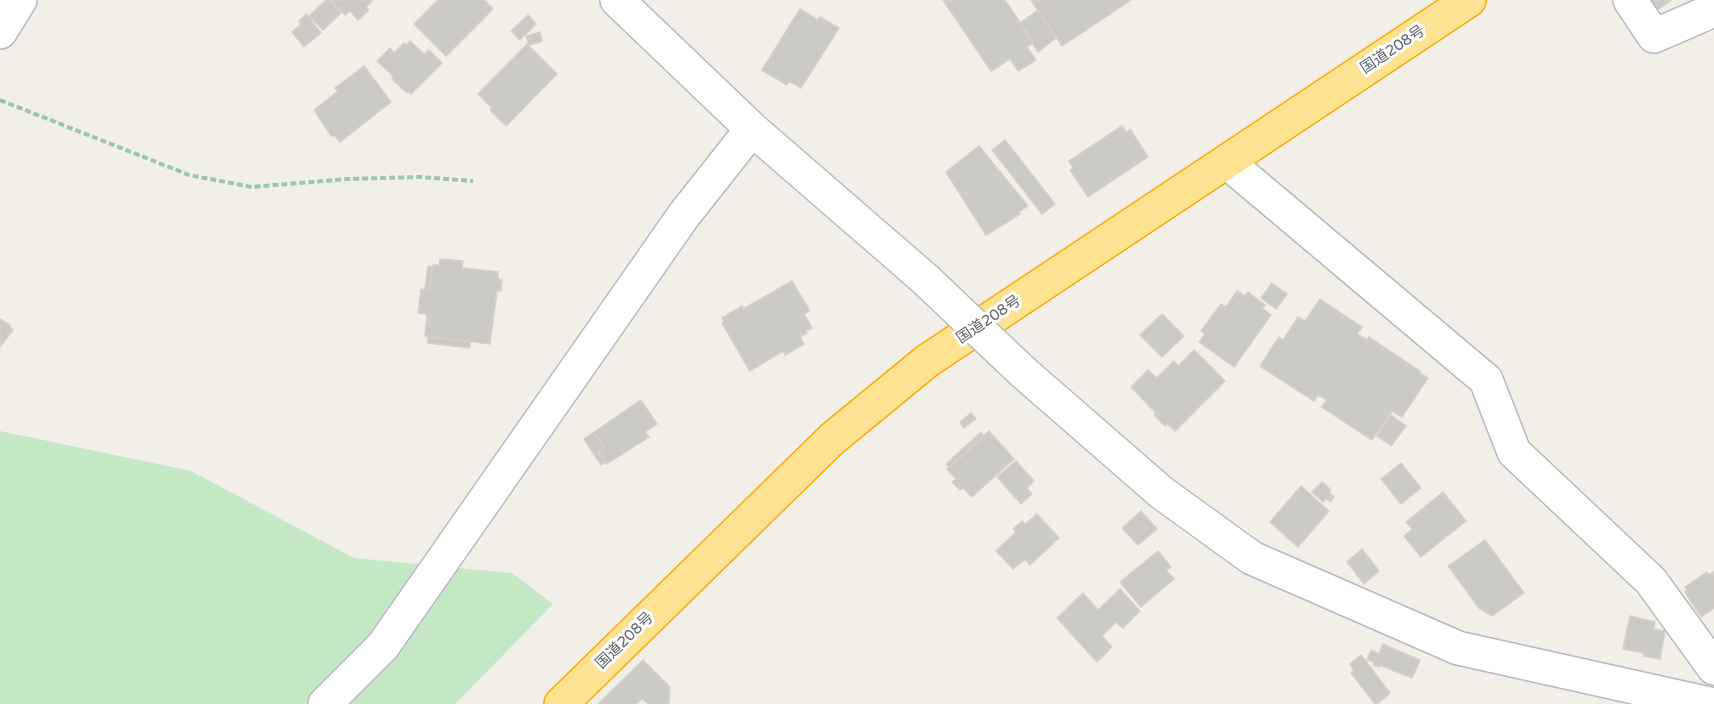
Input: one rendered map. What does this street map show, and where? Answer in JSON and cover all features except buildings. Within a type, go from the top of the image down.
[{"type":"highway","name":"国道208号","points":[[561,704],[832,439],[927,362],[1469,0]]},
{"type":"street","points":[[0,32],[20,0]]},
{"type":"street","points":[[617,0],[752,129],[925,279],[1023,372],[1162,493],[1252,558],[1458,648],[1710,704]]},
{"type":"street","points":[[1630,0],[1654,36],[1714,10]]},
{"type":"street","points":[[325,704],[383,646],[684,215],[752,129]]},
{"type":"street","points":[[1227,162],[1486,380],[1514,452],[1651,581],[1714,668]]},
{"type":"path","points":[[0,100],[189,175],[252,187],[346,179],[420,177],[473,181]]},
{"type":"green space","points":[[0,431],[191,471],[354,558],[512,573],[553,604],[455,704],[0,704]]}]
